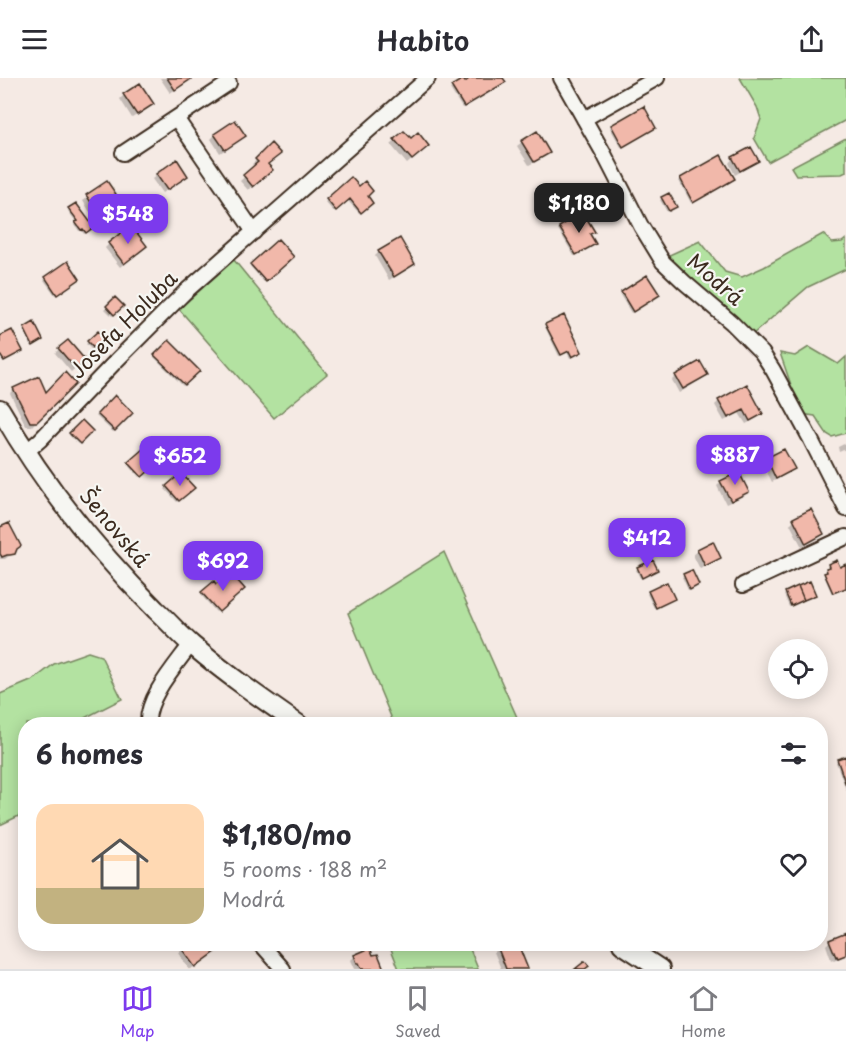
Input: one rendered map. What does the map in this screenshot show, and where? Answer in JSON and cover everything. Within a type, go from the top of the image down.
[{"type":"main road","name":"Šenovská","points":[[0,409],[26,452],[62,502],[95,543],[146,599],[191,644],[287,717]]},
{"type":"main road","points":[[633,951],[660,969]]},
{"type":"street","name":"Josefa Holuba","points":[[26,452],[40,441],[185,292],[428,78]]},
{"type":"street","name":"Modrá","points":[[561,78],[663,262],[732,322],[762,353],[846,509]]},
{"type":"street","points":[[584,119],[657,78]]},
{"type":"street","points":[[123,153],[229,83]]},
{"type":"street","points":[[176,118],[254,232]]},
{"type":"street","points":[[743,585],[846,537]]},
{"type":"street","points":[[148,717],[152,701],[191,644]]},
{"type":"street","points":[[267,951],[283,969]]},
{"type":"green space","points":[[740,78],[846,78],[846,120],[768,162],[754,138],[761,119],[757,107]]},
{"type":"green space","points":[[846,138],[846,172],[796,175],[791,167]]},
{"type":"green space","points":[[823,234],[832,243],[846,239],[846,269],[808,287],[753,334],[727,314],[665,257],[700,241],[725,272],[742,277]]},
{"type":"green space","points":[[234,260],[327,374],[274,418],[179,309]]},
{"type":"green space","points":[[809,347],[838,364],[846,357],[846,433],[832,437],[827,434],[815,416],[801,414],[780,353],[795,356]]},
{"type":"green space","points":[[444,552],[517,717],[391,717],[348,613]]},
{"type":"green space","points":[[88,652],[101,656],[122,699],[87,717],[18,717],[18,816],[0,825],[0,694],[33,680],[54,664]]},
{"type":"green space","points":[[392,951],[471,951],[478,969],[399,969]]},
{"type":"building","points":[[167,78],[191,78],[191,79],[175,90]]},
{"type":"building","points":[[468,78],[503,78],[506,82],[464,107],[451,86],[463,79],[465,82]]},
{"type":"building","points":[[140,83],[154,104],[137,115],[123,94]]},
{"type":"building","points":[[644,106],[656,128],[623,147],[611,125]]},
{"type":"building","points":[[235,120],[246,136],[225,150],[214,134]]},
{"type":"building","points":[[404,131],[411,138],[418,132],[429,146],[412,160],[394,139]]},
{"type":"building","points":[[537,131],[550,153],[534,162],[521,141]]},
{"type":"building","points":[[271,143],[281,154],[268,164],[273,170],[253,187],[243,175],[258,162],[255,159]]},
{"type":"building","points":[[751,147],[759,161],[740,171],[732,157]]},
{"type":"building","points":[[721,155],[735,179],[693,203],[680,178]]},
{"type":"building","points":[[177,159],[188,176],[167,190],[156,174]]},
{"type":"building","points":[[351,177],[359,186],[365,181],[373,191],[368,196],[373,203],[361,213],[350,199],[336,211],[326,199]]},
{"type":"building","points":[[107,181],[116,194],[95,208],[86,195]]},
{"type":"building","points":[[669,193],[677,207],[669,211],[661,197]]},
{"type":"building","points":[[76,203],[94,227],[86,233],[75,222],[78,221],[68,208]]},
{"type":"building","points":[[583,212],[595,232],[590,234],[596,244],[576,255],[559,227]]},
{"type":"building","points":[[131,225],[147,246],[124,264],[108,243]]},
{"type":"building","points":[[400,238],[415,264],[394,277],[378,251]]},
{"type":"building","points":[[278,239],[294,257],[266,282],[250,264]]},
{"type":"building","points":[[68,261],[80,279],[57,295],[45,277]]},
{"type":"building","points":[[647,275],[660,295],[633,312],[621,292]]},
{"type":"building","points":[[115,297],[124,306],[114,315],[106,306]]},
{"type":"building","points":[[564,315],[582,352],[572,357],[569,351],[561,355],[545,324]]},
{"type":"building","points":[[34,322],[43,340],[33,346],[24,328]]},
{"type":"building","points":[[12,330],[23,351],[4,361],[0,355],[0,336]]},
{"type":"building","points":[[98,331],[110,344],[99,354],[87,341]]},
{"type":"building","points":[[68,340],[86,361],[76,369],[58,348]]},
{"type":"building","points":[[169,340],[200,371],[185,385],[154,355]]},
{"type":"building","points":[[700,361],[708,375],[683,389],[675,375]]},
{"type":"building","points":[[65,372],[76,384],[37,422],[30,422],[13,388],[39,376],[46,392]]},
{"type":"building","points":[[747,384],[763,414],[750,421],[744,410],[728,418],[718,400]]},
{"type":"building","points":[[115,395],[133,413],[115,431],[97,414]]},
{"type":"building","points":[[82,420],[93,431],[80,444],[69,433]]},
{"type":"building","points":[[144,448],[157,464],[142,477],[128,462]]},
{"type":"building","points":[[784,449],[795,469],[776,479],[766,458]]},
{"type":"building","points":[[739,472],[749,492],[731,501],[720,481]]},
{"type":"building","points":[[181,473],[195,488],[179,501],[166,486]]},
{"type":"building","points":[[811,509],[824,534],[806,544],[793,518]]},
{"type":"building","points":[[9,523],[21,546],[15,554],[2,557],[0,527]]},
{"type":"building","points":[[713,541],[721,558],[705,566],[697,549]]},
{"type":"building","points":[[653,560],[658,570],[642,578],[637,567]]},
{"type":"building","points":[[837,560],[840,567],[846,564],[846,588],[833,593],[824,573],[827,572],[828,564]]},
{"type":"building","points":[[692,570],[699,585],[690,590],[683,574]]},
{"type":"building","points":[[230,572],[245,589],[219,612],[201,592],[214,581],[216,584]]},
{"type":"building","points":[[810,581],[816,595],[804,600],[798,586]]},
{"type":"building","points":[[667,582],[675,599],[656,608],[648,591]]},
{"type":"building","points":[[798,586],[804,600],[791,606],[785,592]]},
{"type":"building","points":[[846,756],[846,785],[837,759]]},
{"type":"building","points":[[846,933],[846,955],[838,958],[829,940]]},
{"type":"building","points":[[183,951],[217,951],[195,967]]},
{"type":"building","points":[[363,951],[371,951],[373,955],[378,954],[384,969],[362,969],[354,955]]},
{"type":"building","points":[[499,951],[521,951],[528,969],[506,969]]},
{"type":"building","points":[[585,961],[589,966],[585,969],[575,969]]}]
